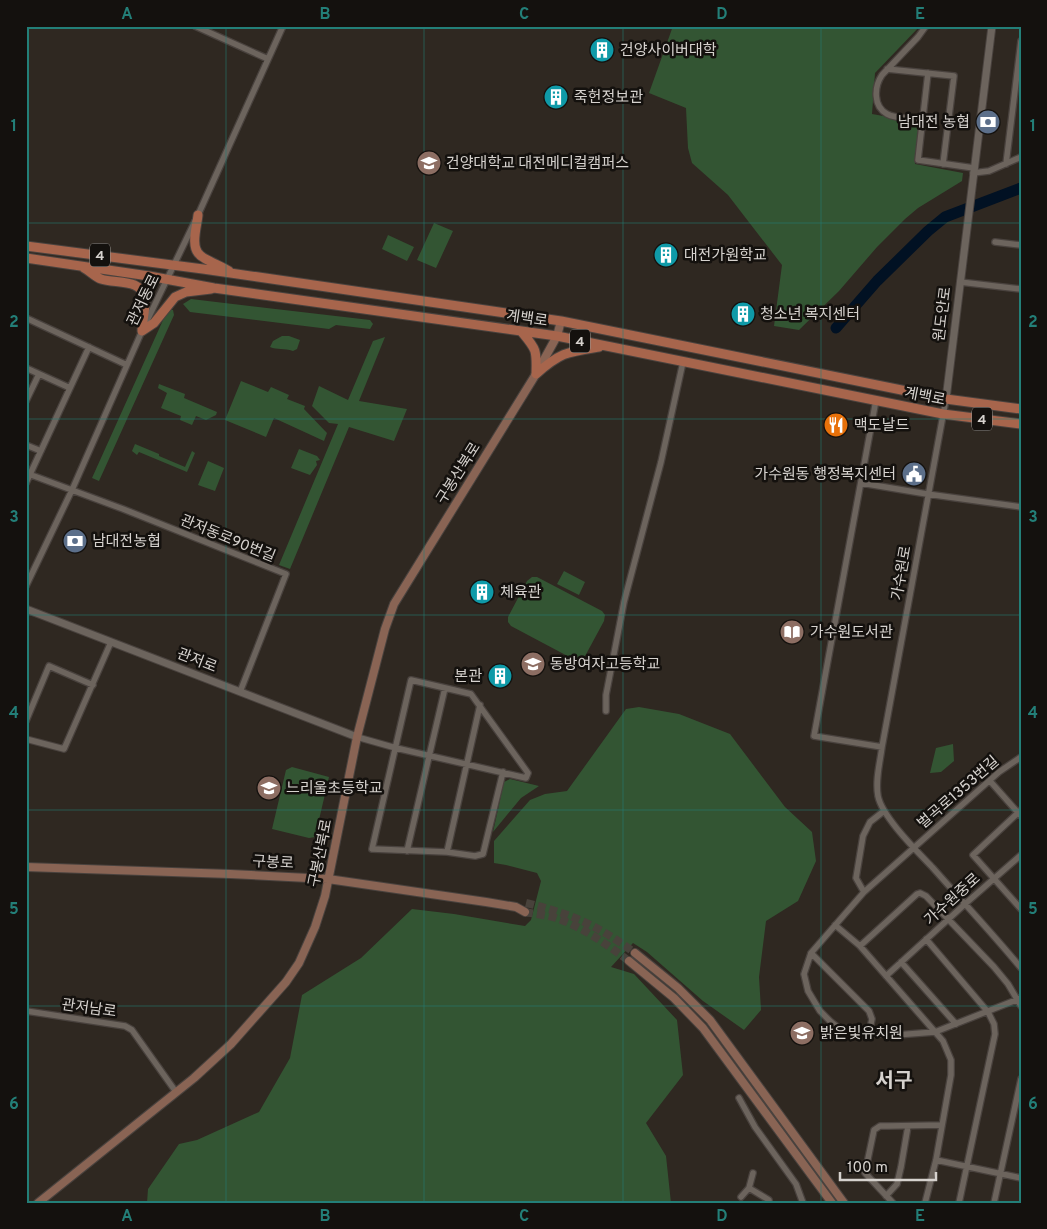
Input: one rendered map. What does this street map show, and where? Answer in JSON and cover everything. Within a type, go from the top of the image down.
[{"type":"main road","points":[[198,215],[195,240],[196,249],[200,256],[234,273]]},
{"type":"main road","name":"계백로","points":[[26,246],[234,273],[561,321],[946,399],[1021,409]]},
{"type":"main road","name":"계백로","points":[[26,258],[214,288],[557,336],[943,414],[1021,424]]},
{"type":"main road","points":[[81,266],[101,279],[125,282],[140,288],[144,295],[145,303],[142,331]]},
{"type":"main road","points":[[142,331],[154,323],[169,303],[180,294],[214,288]]},
{"type":"main road","name":"구봉산북로","points":[[38,1203],[176,1092],[231,1044],[286,982],[298,963],[315,927],[328,879],[357,737],[385,628],[394,604],[536,374],[557,336],[561,321]]},
{"type":"main road","points":[[521,331],[536,349],[536,374]]},
{"type":"main road","points":[[536,374],[559,356],[572,351],[605,346]]},
{"type":"main road","name":"구봉로","points":[[26,867],[328,879],[516,907]]},
{"type":"main road","points":[[516,907],[526,903]]},
{"type":"main road","points":[[516,907],[525,912]]},
{"type":"main road","points":[[635,953],[678,988],[710,1020],[844,1203]]},
{"type":"main road","points":[[630,960],[674,998],[703,1028],[832,1203]]},
{"type":"street","points":[[195,26],[268,59]]},
{"type":"street","name":"관저동로","points":[[26,586],[72,490],[142,331],[198,215],[283,26]]},
{"type":"street","points":[[922,120],[886,113],[877,102],[878,81],[926,26]]},
{"type":"street","points":[[974,170],[992,26]]},
{"type":"street","points":[[1006,164],[1021,41]]},
{"type":"street","points":[[887,69],[954,76],[943,164]]},
{"type":"street","points":[[928,73],[918,160],[989,171],[1021,157]]},
{"type":"street","name":"원도안로","points":[[946,399],[974,170]]},
{"type":"street","points":[[995,242],[1021,245]]},
{"type":"street","points":[[960,282],[1021,288]]},
{"type":"street","points":[[26,318],[127,365]]},
{"type":"street","points":[[26,483],[28,474],[41,451],[88,347]]},
{"type":"street","points":[[606,711],[606,695],[624,602],[661,462],[682,362]]},
{"type":"street","points":[[26,368],[70,388]]},
{"type":"street","points":[[26,401],[38,374]]},
{"type":"street","name":"가수원로","points":[[946,399],[927,494],[876,784],[878,798],[884,811],[913,847],[1021,968]]},
{"type":"street","points":[[876,400],[814,736],[882,747]]},
{"type":"street","points":[[26,445],[41,451]]},
{"type":"street","points":[[28,474],[72,490]]},
{"type":"street","points":[[861,482],[927,494],[1021,507]]},
{"type":"street","name":"관저동로90번길","points":[[72,490],[286,574],[240,692]]},
{"type":"street","name":"관저로","points":[[26,609],[357,737]]},
{"type":"street","points":[[26,739],[64,749],[111,642]]},
{"type":"street","points":[[26,721],[50,666],[93,685]]},
{"type":"street","points":[[357,737],[396,748],[503,772],[526,778],[528,773],[471,694],[411,680],[396,748],[372,849],[447,852],[475,856],[483,854],[503,772]]},
{"type":"street","points":[[407,851],[444,688]]},
{"type":"street","points":[[447,852],[480,706]]},
{"type":"street","name":"벌곡로1353번길","points":[[810,953],[864,892],[999,772],[1021,757]]},
{"type":"street","points":[[990,781],[1020,813],[973,855],[1021,909]]},
{"type":"street","points":[[864,892],[856,878],[863,836],[870,822],[884,811]]},
{"type":"street","name":"가수원중로","points":[[886,976],[964,904],[1020,858]]},
{"type":"street","points":[[860,946],[920,893],[926,896],[994,966],[1019,999],[1021,1006]]},
{"type":"street","points":[[835,925],[860,946],[943,1041],[950,1060],[951,1075],[936,1160],[925,1203]]},
{"type":"street","points":[[926,939],[988,1012],[994,1024],[994,1046],[959,1203]]},
{"type":"street","points":[[869,1033],[872,1019],[869,1011],[810,953],[804,974],[808,991],[820,1011],[840,1029],[869,1033],[896,1036],[935,1032],[1019,999]]},
{"type":"street","points":[[901,962],[956,1024]]},
{"type":"street","name":"관저남로","points":[[26,1011],[125,1026],[132,1030],[176,1092]]},
{"type":"street","points":[[994,1203],[1021,1079]]},
{"type":"street","points":[[739,1098],[755,1127],[796,1184],[804,1203]]},
{"type":"street","points":[[893,1203],[865,1173],[874,1130],[880,1126],[942,1125]]},
{"type":"street","points":[[886,1196],[897,1184],[902,1167],[908,1126]]},
{"type":"street","points":[[936,1160],[1021,1178]]},
{"type":"street","points":[[741,1197],[749,1188],[753,1172]]},
{"type":"street","points":[[749,1188],[769,1200],[769,1203]]},
{"type":"green space","points":[[673,26],[920,26],[875,73],[872,114],[917,122],[919,125],[915,164],[963,173],[962,181],[918,208],[905,219],[877,247],[839,291],[799,330],[774,326],[782,265],[728,195],[692,163],[688,148],[686,108],[649,93]]},
{"type":"green space","points":[[434,223],[453,231],[436,268],[417,260]]},
{"type":"green space","points":[[388,235],[414,247],[407,261],[382,249]]},
{"type":"green space","points":[[191,299],[370,320],[373,324],[370,329],[336,325],[329,329],[190,312],[183,304]]},
{"type":"green space","points":[[168,309],[173,310],[174,315],[99,481],[92,478]]},
{"type":"green space","points":[[282,336],[289,336],[300,340],[297,349],[293,351],[270,347],[273,341]]},
{"type":"green space","points":[[385,337],[359,401],[407,409],[394,441],[349,427],[290,569],[279,565],[338,424],[329,423],[312,406],[319,386],[348,400],[373,341]]},
{"type":"green space","points":[[241,381],[268,392],[271,387],[289,395],[287,399],[305,406],[304,409],[327,433],[324,441],[274,418],[266,437],[225,420]]},
{"type":"green space","points":[[159,384],[185,394],[184,398],[217,412],[216,415],[206,420],[196,416],[192,425],[180,420],[181,416],[161,408],[167,393],[158,388]]},
{"type":"green space","points":[[135,444],[185,467],[192,451],[195,453],[187,472],[139,452],[137,455],[132,451]]},
{"type":"green space","points":[[299,449],[317,456],[320,460],[316,461],[317,465],[310,475],[291,468]]},
{"type":"green space","points":[[208,461],[224,468],[215,491],[198,485]]},
{"type":"green space","points":[[564,571],[585,582],[579,595],[557,584]]},
{"type":"green space","points":[[532,577],[537,577],[602,611],[605,615],[604,621],[584,658],[575,660],[511,626],[508,622],[508,617],[527,581]]},
{"type":"green space","points":[[639,707],[679,714],[730,734],[785,807],[812,832],[816,861],[798,901],[766,921],[759,977],[761,1010],[744,1030],[703,1001],[647,952],[633,943],[611,967],[634,974],[677,1020],[683,1075],[646,1123],[666,1156],[671,1203],[147,1203],[148,1189],[179,1144],[197,1140],[259,1112],[290,1058],[302,995],[361,958],[412,909],[525,926],[531,920],[541,881],[537,873],[494,863],[494,841],[530,800],[545,794],[567,791],[626,709]]},
{"type":"green space","points":[[953,744],[954,761],[941,772],[930,773],[936,748]]},
{"type":"green space","points":[[292,767],[329,777],[315,837],[309,838],[272,829],[286,770]]},
{"type":"green space","points":[[510,779],[539,786],[521,798],[493,832],[504,782]]},
{"type":"waterway","points":[[836,328],[877,281],[945,217],[1021,188]]},
{"type":"tunnel","points":[[526,903],[571,916],[596,928],[635,953]]},
{"type":"tunnel","points":[[525,912],[556,918],[576,926],[603,942],[629,961]]},
{"type":"place","name":"건양사이버대학","points":[[602,50]]},
{"type":"place","name":"죽헌정보관","points":[[556,97]]},
{"type":"place","name":"남대전 농협","points":[[988,122]]},
{"type":"place","name":"건양대학교 대전메디컬캠퍼스","points":[[429,163]]},
{"type":"place","name":"대전가원학교","points":[[666,255]]},
{"type":"place","name":"청소년 복지센터","points":[[743,314]]},
{"type":"place","name":"맥도날드","points":[[836,425]]},
{"type":"place","name":"가수원동 행정복지센터","points":[[914,474]]},
{"type":"place","name":"남대전농협","points":[[75,541]]},
{"type":"place","name":"체육관","points":[[482,592]]},
{"type":"place","name":"가수원도서관","points":[[792,632]]},
{"type":"place","name":"동방여자고등학교","points":[[533,664]]},
{"type":"place","name":"본관","points":[[500,676]]},
{"type":"place","name":"느리울초등학교","points":[[269,788]]},
{"type":"place","name":"밝은빛유치원","points":[[802,1033]]},
{"type":"district","name":"서구","points":[[894,1080]]}]
